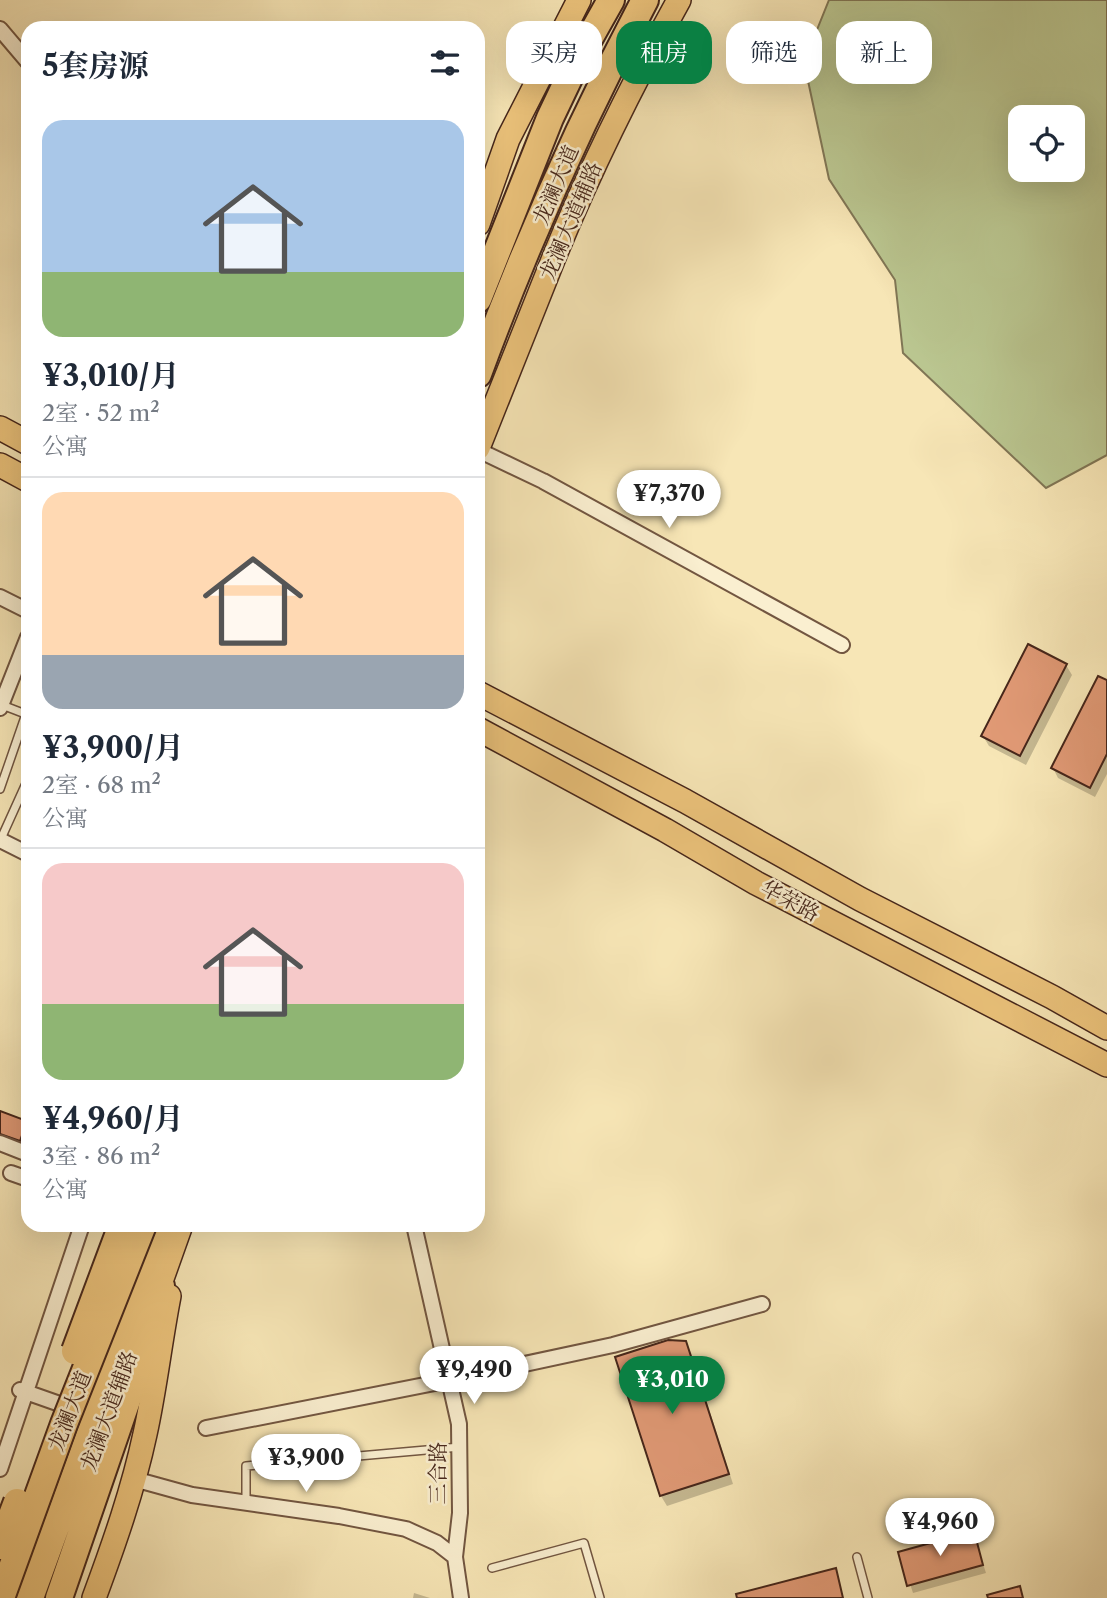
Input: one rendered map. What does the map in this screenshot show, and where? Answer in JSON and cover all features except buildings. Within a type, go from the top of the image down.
[{"type":"highway","name":"龙澜大道","points":[[485,281],[550,118],[579,57],[611,0]]},
{"type":"highway","name":"龙澜大道","points":[[485,357],[553,189],[598,91],[645,0]]},
{"type":"highway","points":[[0,1546],[118,1232]]},
{"type":"highway","name":"龙澜大道","points":[[4,1598],[64,1424],[141,1232]]},
{"type":"highway","name":"龙澜大道","points":[[30,1598],[163,1232]]},
{"type":"highway","points":[[59,1598],[135,1377],[160,1286]]},
{"type":"main road","points":[[485,204],[508,139],[579,0]]},
{"type":"main road","name":"龙澜大道辅路","points":[[485,431],[555,255],[596,162],[651,49],[679,0]]},
{"type":"main road","points":[[0,428],[21,439]]},
{"type":"main road","points":[[0,465],[21,476]]},
{"type":"main road","name":"华荣路","points":[[485,698],[1107,1028]]},
{"type":"main road","name":"华荣路","points":[[485,733],[768,889],[1107,1065]]},
{"type":"main road","name":"龙澜大道辅路","points":[[4,1598],[141,1232]]},
{"type":"main road","name":"龙澜大道辅路","points":[[40,1598],[132,1348],[160,1286],[179,1232]]},
{"type":"main road","points":[[94,1598],[125,1515],[146,1432],[180,1232]]},
{"type":"street","points":[[0,29],[21,54]]},
{"type":"street","points":[[485,452],[543,481],[842,645]]},
{"type":"street","points":[[0,597],[21,608]]},
{"type":"street","points":[[1,706],[21,655]]},
{"type":"street","points":[[0,841],[21,851]]},
{"type":"street","points":[[0,1143],[21,1151]]},
{"type":"street","points":[[11,1173],[21,1177]]},
{"type":"street","points":[[0,1469],[80,1232]]},
{"type":"street","name":"三合路","points":[[416,1232],[459,1424],[460,1513],[455,1556],[461,1598]]},
{"type":"street","points":[[206,1428],[613,1345],[762,1304]]},
{"type":"street","points":[[24,1391],[75,1409]]},
{"type":"street","points":[[134,1479],[192,1495],[406,1529],[437,1543],[455,1556]]},
{"type":"lane","points":[[1,706],[21,713]]},
{"type":"lane","points":[[0,789],[21,731]]},
{"type":"lane","points":[[0,841],[21,804]]},
{"type":"lane","points":[[246,1503],[246,1466],[460,1447]]},
{"type":"lane","points":[[492,1569],[584,1543],[600,1598]]},
{"type":"lane","points":[[857,1557],[868,1598]]},
{"type":"green space","points":[[829,0],[1107,0],[1107,455],[1046,488],[903,353],[895,280],[829,179],[809,84],[822,84],[821,21]]}]
